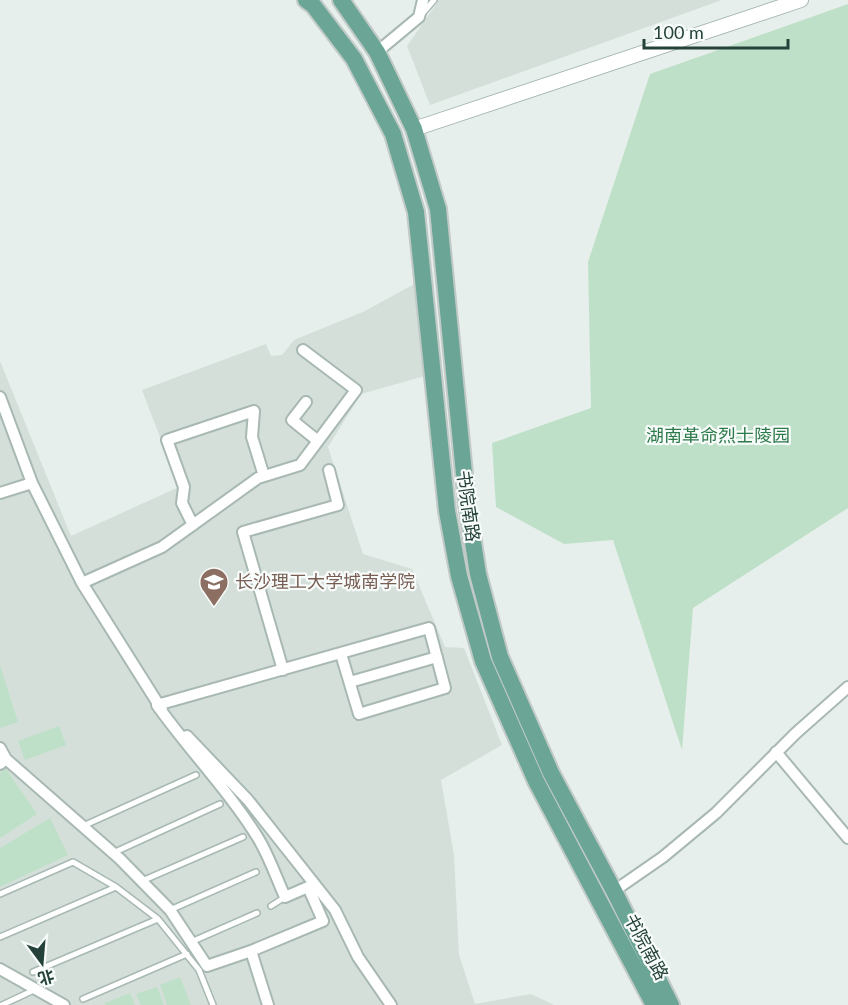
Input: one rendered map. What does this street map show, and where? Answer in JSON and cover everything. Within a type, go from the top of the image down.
[{"type":"main road","name":"书院南路","points":[[306,0],[313,5],[354,59],[393,134],[416,212],[447,511],[459,576],[483,661],[537,781],[654,1005]]},
{"type":"main road","name":"书院南路","points":[[341,0],[377,52],[414,129],[438,209],[467,504],[478,574],[500,657],[551,773],[671,1005]]},
{"type":"street","points":[[377,52],[418,17],[423,0]]},
{"type":"street","points":[[414,129],[801,0]]},
{"type":"street","points":[[82,583],[162,547],[258,478],[300,465],[356,390],[303,350]]},
{"type":"street","points":[[0,397],[32,483],[82,583],[157,705],[183,741],[221,785],[258,839],[285,897],[308,887],[323,921],[251,951],[207,966],[170,910],[113,853],[3,761],[0,748]]},
{"type":"street","points":[[306,402],[292,420],[318,441]]},
{"type":"street","points":[[193,525],[182,503],[184,487],[167,440],[254,411],[252,437],[264,476]]},
{"type":"street","points":[[283,670],[243,532],[338,505],[329,470]]},
{"type":"street","points":[[0,493],[32,483]]},
{"type":"street","points":[[157,705],[429,628],[445,688],[359,714],[341,654]]},
{"type":"street","points":[[350,682],[437,657]]},
{"type":"street","points":[[614,891],[663,857],[716,813],[776,752],[848,687]]},
{"type":"street","points":[[157,705],[248,800],[335,910],[358,957],[391,1005]]},
{"type":"street","points":[[776,752],[848,838]]},
{"type":"street","points":[[251,951],[268,1005]]},
{"type":"street","points":[[0,969],[64,1005]]},
{"type":"lane","points":[[418,17],[434,0]]},
{"type":"lane","points":[[82,826],[196,775]]},
{"type":"lane","points":[[113,853],[220,804]]},
{"type":"lane","points":[[142,881],[243,837]]},
{"type":"lane","points":[[0,894],[73,862],[116,887],[158,919],[199,970],[213,1005]]},
{"type":"lane","points":[[170,910],[256,872]]},
{"type":"lane","points":[[0,937],[116,887]]},
{"type":"lane","points":[[271,906],[285,897]]},
{"type":"lane","points":[[191,942],[257,913]]},
{"type":"lane","points":[[33,972],[158,919]]},
{"type":"lane","points":[[83,999],[187,954]]},
{"type":"lane","points":[[2,1005],[36,989]]},
{"type":"shaded area","points":[[439,0],[722,0],[430,105],[407,46]]},
{"type":"shaded area","name":"长沙理工大学城南学院","points":[[416,283],[425,376],[361,394],[328,447],[363,554],[412,569],[445,647],[464,648],[502,745],[441,780],[454,855],[459,955],[475,1004],[531,994],[554,1005],[0,1005],[0,361],[71,536],[179,487],[142,390],[266,344],[271,356],[282,355],[294,340],[365,311]]},
{"type":"green space","name":"湖南革命烈士陵园","points":[[848,4],[848,508],[693,608],[682,750],[613,540],[564,544],[496,507],[492,443],[591,408],[588,262],[650,74]]},
{"type":"green space","points":[[0,665],[18,722],[0,728]]},
{"type":"green space","points":[[59,726],[66,745],[25,760],[18,741]]},
{"type":"green space","points":[[6,769],[37,814],[0,838],[0,773]]},
{"type":"green space","points":[[50,818],[68,855],[0,887],[0,848]]},
{"type":"green space","points":[[180,977],[191,1005],[167,1005],[160,985]]},
{"type":"green space","points":[[157,987],[164,1005],[141,1005],[136,994]]},
{"type":"green space","points":[[130,993],[135,1005],[105,1005],[105,1003]]},
{"type":"place","name":"长沙理工大学城南学院","points":[[214,608]]}]
